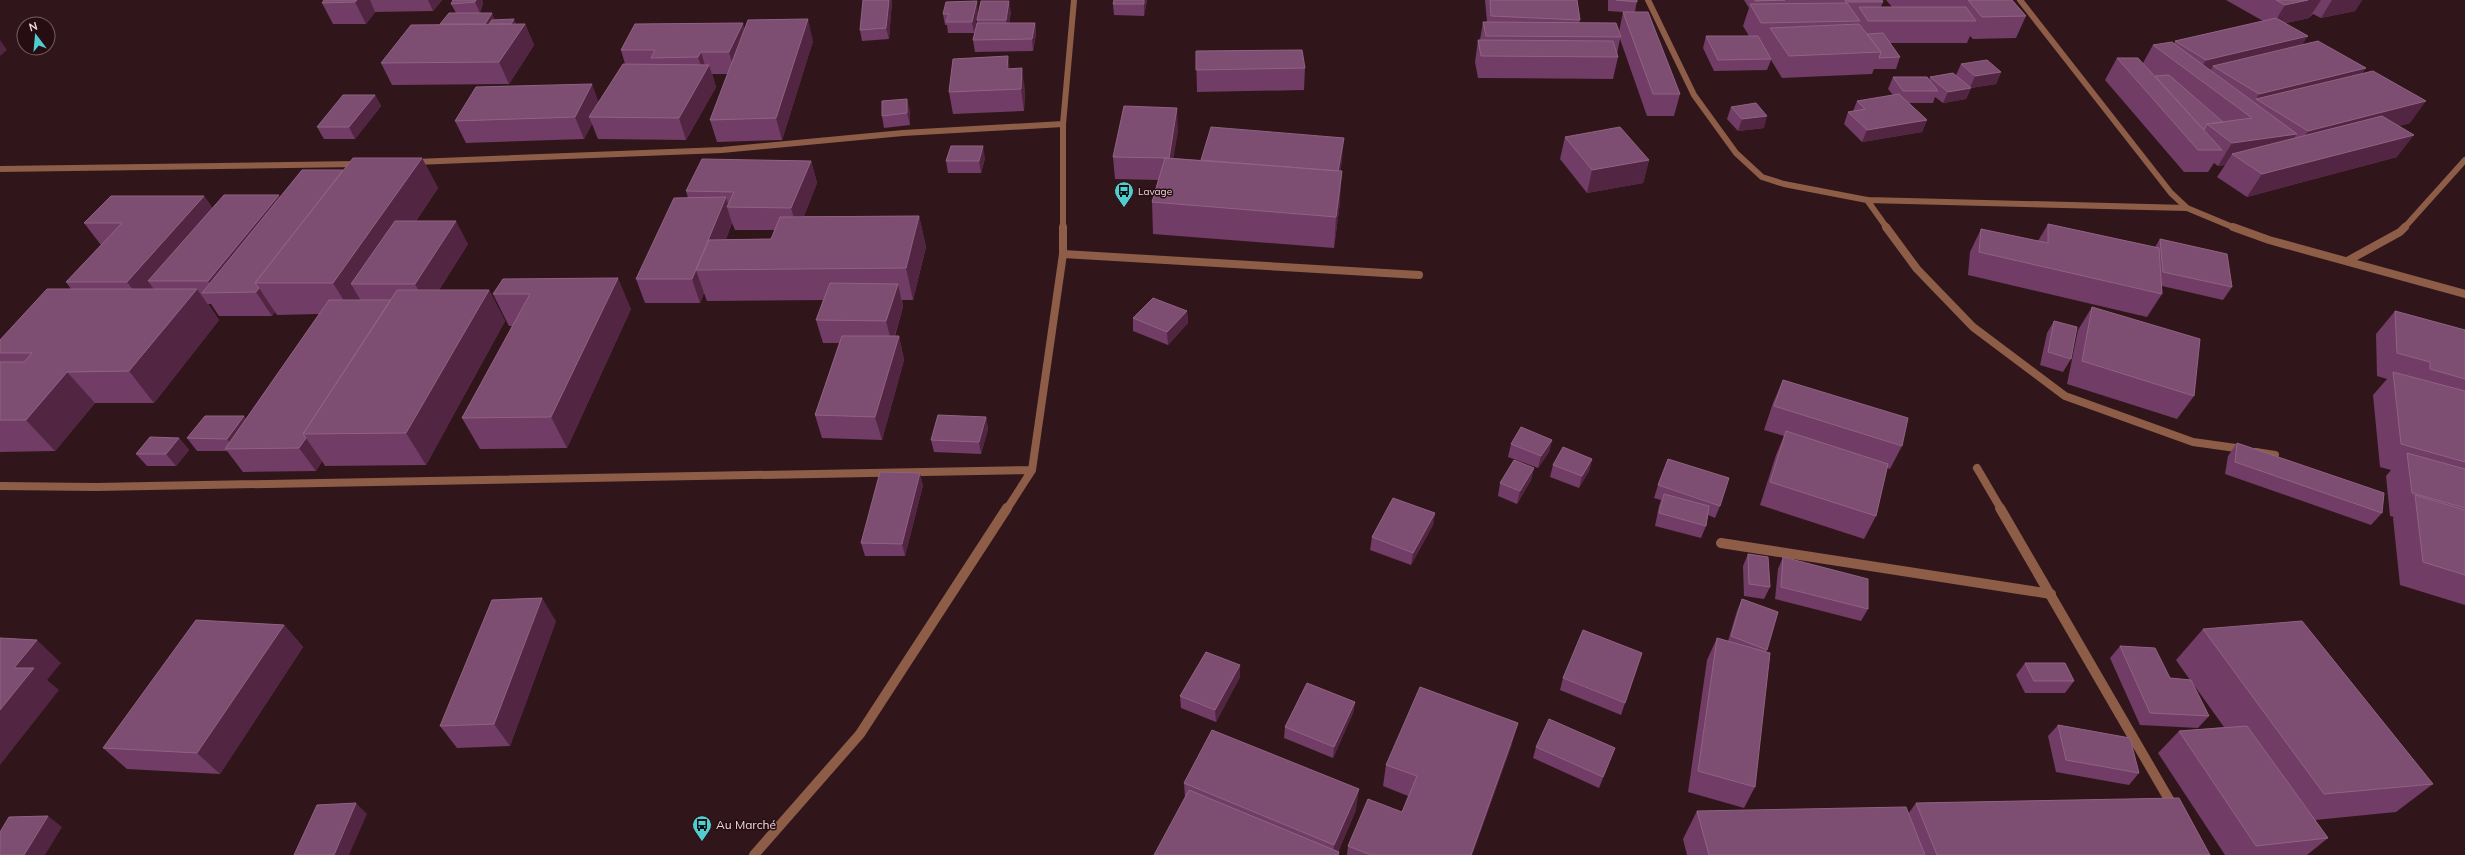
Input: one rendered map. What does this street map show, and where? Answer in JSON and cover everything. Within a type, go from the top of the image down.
[{"type":"street","points":[[754,855],[860,734],[1032,470],[1063,254],[1063,124],[1074,0]]},
{"type":"street","points":[[1648,0],[1694,95],[1736,153],[1762,177],[1784,184],[1867,200],[2187,208]]},
{"type":"street","points":[[2020,0],[2172,193],[2187,208],[2211,219],[2269,240],[2350,260],[2465,294]]},
{"type":"street","points":[[405,163],[722,150],[903,133],[1063,124]]},
{"type":"street","points":[[2350,260],[2400,232],[2434,197],[2465,160]]},
{"type":"street","points":[[0,169],[365,164]]},
{"type":"street","points":[[1867,200],[1917,269],[1972,327],[2065,396],[2193,442],[2275,455]]},
{"type":"street","points":[[1063,254],[1419,275]]},
{"type":"street","points":[[1977,468],[2178,814]]},
{"type":"street","points":[[0,486],[96,488],[1032,470]]},
{"type":"street","points":[[1721,543],[2051,594]]},
{"type":"building","points":[[324,0],[357,0],[355,2],[322,3]]},
{"type":"building","points":[[453,0],[476,0],[475,2],[451,4]]},
{"type":"building","points":[[863,0],[889,0],[886,28],[860,30]]},
{"type":"building","points":[[1114,0],[1144,0],[1144,4],[1113,4]]},
{"type":"building","points":[[1490,0],[1577,0],[1580,20],[1491,16]]},
{"type":"building","points":[[1616,0],[1637,0],[1637,2]]},
{"type":"building","points":[[1755,0],[1785,0],[1755,1]]},
{"type":"building","points":[[1845,0],[1882,0],[1883,2],[1846,2]]},
{"type":"building","points":[[1968,0],[2012,0],[2026,16],[1982,17]]},
{"type":"building","points":[[2276,0],[2308,0],[2285,5]]},
{"type":"building","points":[[977,1],[972,22],[946,22],[949,14],[943,14],[946,2]]},
{"type":"building","points":[[981,1],[1009,1],[1006,20],[977,20]]},
{"type":"building","points":[[1847,3],[1860,21],[1761,23],[1750,4]]},
{"type":"building","points":[[1859,7],[1966,7],[1976,21],[1868,21]]},
{"type":"building","points":[[1623,12],[1648,12],[1680,94],[1653,94]]},
{"type":"building","points":[[449,13],[492,13],[485,24],[440,24]]},
{"type":"building","points":[[2276,18],[2308,36],[2206,60],[2175,41]]},
{"type":"building","points":[[514,19],[511,24],[489,24],[492,20]]},
{"type":"building","points":[[808,19],[776,118],[710,120],[748,20]]},
{"type":"building","points":[[1483,22],[1616,23],[1621,37],[1486,36]]},
{"type":"building","points":[[743,23],[729,52],[701,52],[698,57],[651,58],[655,50],[621,50],[635,24]]},
{"type":"building","points":[[977,23],[1035,23],[1032,39],[973,40]]},
{"type":"building","points":[[525,24],[499,62],[381,63],[411,25]]},
{"type":"building","points":[[1859,24],[1881,52],[1789,56],[1770,28]]},
{"type":"building","points":[[1883,33],[1900,57],[1879,58],[1881,52],[1867,34]]},
{"type":"building","points":[[1706,36],[1758,36],[1771,59],[1718,60]]},
{"type":"building","points":[[1478,40],[1613,41],[1618,57],[1481,56]]},
{"type":"building","points":[[2318,41],[2366,68],[2259,94],[2213,66]]},
{"type":"building","points":[[2172,42],[2297,134],[2232,143],[2207,124],[2252,118],[2153,45]]},
{"type":"building","points":[[1302,50],[1305,68],[1196,70],[1196,51]]},
{"type":"building","points":[[1008,56],[1007,69],[1022,68],[1021,89],[949,92],[953,59]]},
{"type":"building","points":[[2117,58],[2138,58],[2222,150],[2198,150]]},
{"type":"building","points":[[1987,60],[2001,72],[1975,76],[1961,64]]},
{"type":"building","points":[[623,64],[709,65],[679,118],[589,117]]},
{"type":"building","points":[[2373,71],[2426,101],[2308,131],[2256,99]]},
{"type":"building","points":[[1953,73],[1971,88],[1948,92],[1930,77]]},
{"type":"building","points":[[2169,75],[2223,122],[2207,124],[2204,130],[2155,76]]},
{"type":"building","points":[[1893,77],[1927,77],[1938,91],[1903,91]]},
{"type":"building","points":[[592,84],[575,117],[455,121],[476,87]]},
{"type":"building","points":[[1899,94],[1927,120],[1867,130],[1848,112],[1865,109],[1857,101]]},
{"type":"building","points":[[343,95],[375,95],[349,127],[317,127]]},
{"type":"building","points":[[907,99],[907,113],[882,116],[882,101]]},
{"type":"building","points":[[1756,103],[1767,116],[1742,119],[1731,107]]},
{"type":"building","points":[[1124,106],[1177,108],[1169,158],[1113,157]]},
{"type":"building","points":[[2382,116],[2414,135],[2262,174],[2232,154]]},
{"type":"building","points":[[1211,127],[1344,138],[1338,171],[1201,160]]},
{"type":"building","points":[[1620,127],[1649,160],[1592,170],[1565,137]]},
{"type":"building","points":[[951,146],[983,146],[979,161],[946,161]]},
{"type":"building","points":[[353,158],[422,158],[333,283],[255,283]]},
{"type":"building","points":[[1165,158],[1342,171],[1336,217],[1152,202]]},
{"type":"building","points":[[702,159],[811,161],[791,208],[727,207],[734,192],[686,191]]},
{"type":"building","points":[[302,170],[343,170],[255,283],[259,288],[256,292],[202,293]]},
{"type":"building","points":[[224,195],[279,195],[208,281],[148,281]]},
{"type":"building","points":[[111,196],[204,196],[127,282],[66,282],[122,223],[84,223]]},
{"type":"building","points":[[726,197],[692,279],[636,279],[674,198]]},
{"type":"building","points":[[919,216],[906,268],[696,270],[709,240],[771,239],[780,217]]},
{"type":"building","points":[[395,221],[456,221],[415,284],[351,284]]},
{"type":"building","points":[[2048,224],[2159,248],[2162,294],[1979,252],[1981,229],[2048,243]]},
{"type":"building","points":[[2160,239],[2227,254],[2232,287],[2163,272]]},
{"type":"building","points":[[618,278],[551,417],[462,418],[530,294],[493,294],[503,279]]},
{"type":"building","points":[[830,283],[898,284],[886,321],[816,320]]},
{"type":"building","points":[[47,289],[197,289],[129,371],[67,372],[26,420],[0,420],[0,362],[24,362],[32,353],[0,353],[0,340]]},
{"type":"building","points":[[397,290],[489,290],[406,433],[303,434]]},
{"type":"building","points":[[1153,298],[1187,311],[1167,332],[1133,318]]},
{"type":"building","points":[[329,300],[391,300],[303,434],[306,438],[299,448],[225,449]]},
{"type":"building","points":[[2092,307],[2200,339],[2194,396],[2082,361]]},
{"type":"building","points":[[2395,311],[2465,330],[2465,379],[2430,369],[2430,362],[2397,353]]},
{"type":"building","points":[[2054,321],[2077,327],[2071,359],[2048,352]]},
{"type":"building","points":[[842,336],[899,336],[875,417],[815,415]]},
{"type":"building","points":[[2393,372],[2465,391],[2465,462],[2401,444]]},
{"type":"building","points":[[1783,380],[1908,418],[1902,446],[1774,406]]},
{"type":"building","points":[[938,415],[986,417],[979,442],[931,440]]},
{"type":"building","points":[[205,416],[244,416],[227,439],[187,438]]},
{"type":"building","points":[[1521,427],[1552,440],[1541,456],[1511,444]]},
{"type":"building","points":[[1786,431],[1888,464],[1876,516],[1770,482]]},
{"type":"building","points":[[150,437],[179,438],[166,454],[136,454]]},
{"type":"building","points":[[2237,443],[2384,493],[2382,513],[2235,462]]},
{"type":"building","points":[[1563,447],[1592,459],[1582,476],[1553,465]]},
{"type":"building","points":[[2407,453],[2465,469],[2465,508],[2412,493]]},
{"type":"building","points":[[1668,459],[1729,478],[1720,506],[1658,485]]},
{"type":"building","points":[[1514,460],[1534,468],[1520,491],[1500,483]]},
{"type":"building","points":[[880,472],[920,473],[902,544],[861,543]]},
{"type":"building","points":[[1664,494],[1709,506],[1706,526],[1659,513]]},
{"type":"building","points":[[2415,495],[2465,510],[2465,575],[2423,562]]},
{"type":"building","points":[[1393,498],[1435,513],[1413,553],[1372,537]]},
{"type":"building","points":[[1748,554],[1768,557],[1770,587],[1749,584]]},
{"type":"building","points":[[1783,557],[1868,579],[1868,609],[1781,587]]},
{"type":"building","points":[[542,598],[494,724],[440,726],[492,600]]},
{"type":"building","points":[[1742,599],[1778,612],[1767,650],[1731,636]]},
{"type":"building","points":[[196,620],[284,625],[197,753],[103,748]]},
{"type":"building","points":[[2302,621],[2433,784],[2324,794],[2203,629]]},
{"type":"building","points":[[1583,630],[1642,653],[1625,703],[1563,678]]},
{"type":"building","points":[[0,638],[37,640],[14,668],[34,668],[0,710]]},
{"type":"building","points":[[1717,638],[1770,653],[1755,787],[1698,771]]},
{"type":"building","points":[[2120,646],[2155,648],[2170,678],[2191,680],[2209,716],[2150,713]]},
{"type":"building","points":[[1206,652],[1240,665],[1215,710],[1180,696]]},
{"type":"building","points":[[2025,663],[2065,663],[2074,681],[2034,681]]},
{"type":"building","points":[[1307,683],[1355,702],[1334,747],[1285,727]]},
{"type":"building","points":[[1420,687],[1518,723],[1471,855],[1371,855],[1348,846],[1368,799],[1402,812],[1417,776],[1386,765]]},
{"type":"building","points":[[1549,719],[1615,748],[1603,777],[1536,747]]},
{"type":"building","points":[[2058,725],[2130,738],[2139,773],[2066,760]]},
{"type":"building","points":[[2247,726],[2328,838],[2256,846],[2179,731]]},
{"type":"building","points":[[1212,730],[1359,789],[1334,845],[1184,783]]},
{"type":"building","points":[[1189,790],[1339,852],[1338,855],[1154,855]]},
{"type":"building","points":[[2179,798],[2210,855],[1937,855],[1916,803]]},
{"type":"building","points":[[356,803],[334,855],[294,855],[317,805]]},
{"type":"building","points":[[1906,807],[1925,855],[1709,855],[1697,811]]},
{"type":"building","points":[[48,816],[24,855],[0,855],[0,832],[9,817]]},
{"type":"place","name":"Lavage","points":[[1124,208]]},
{"type":"place","name":"Au Marché","points":[[702,842]]}]
